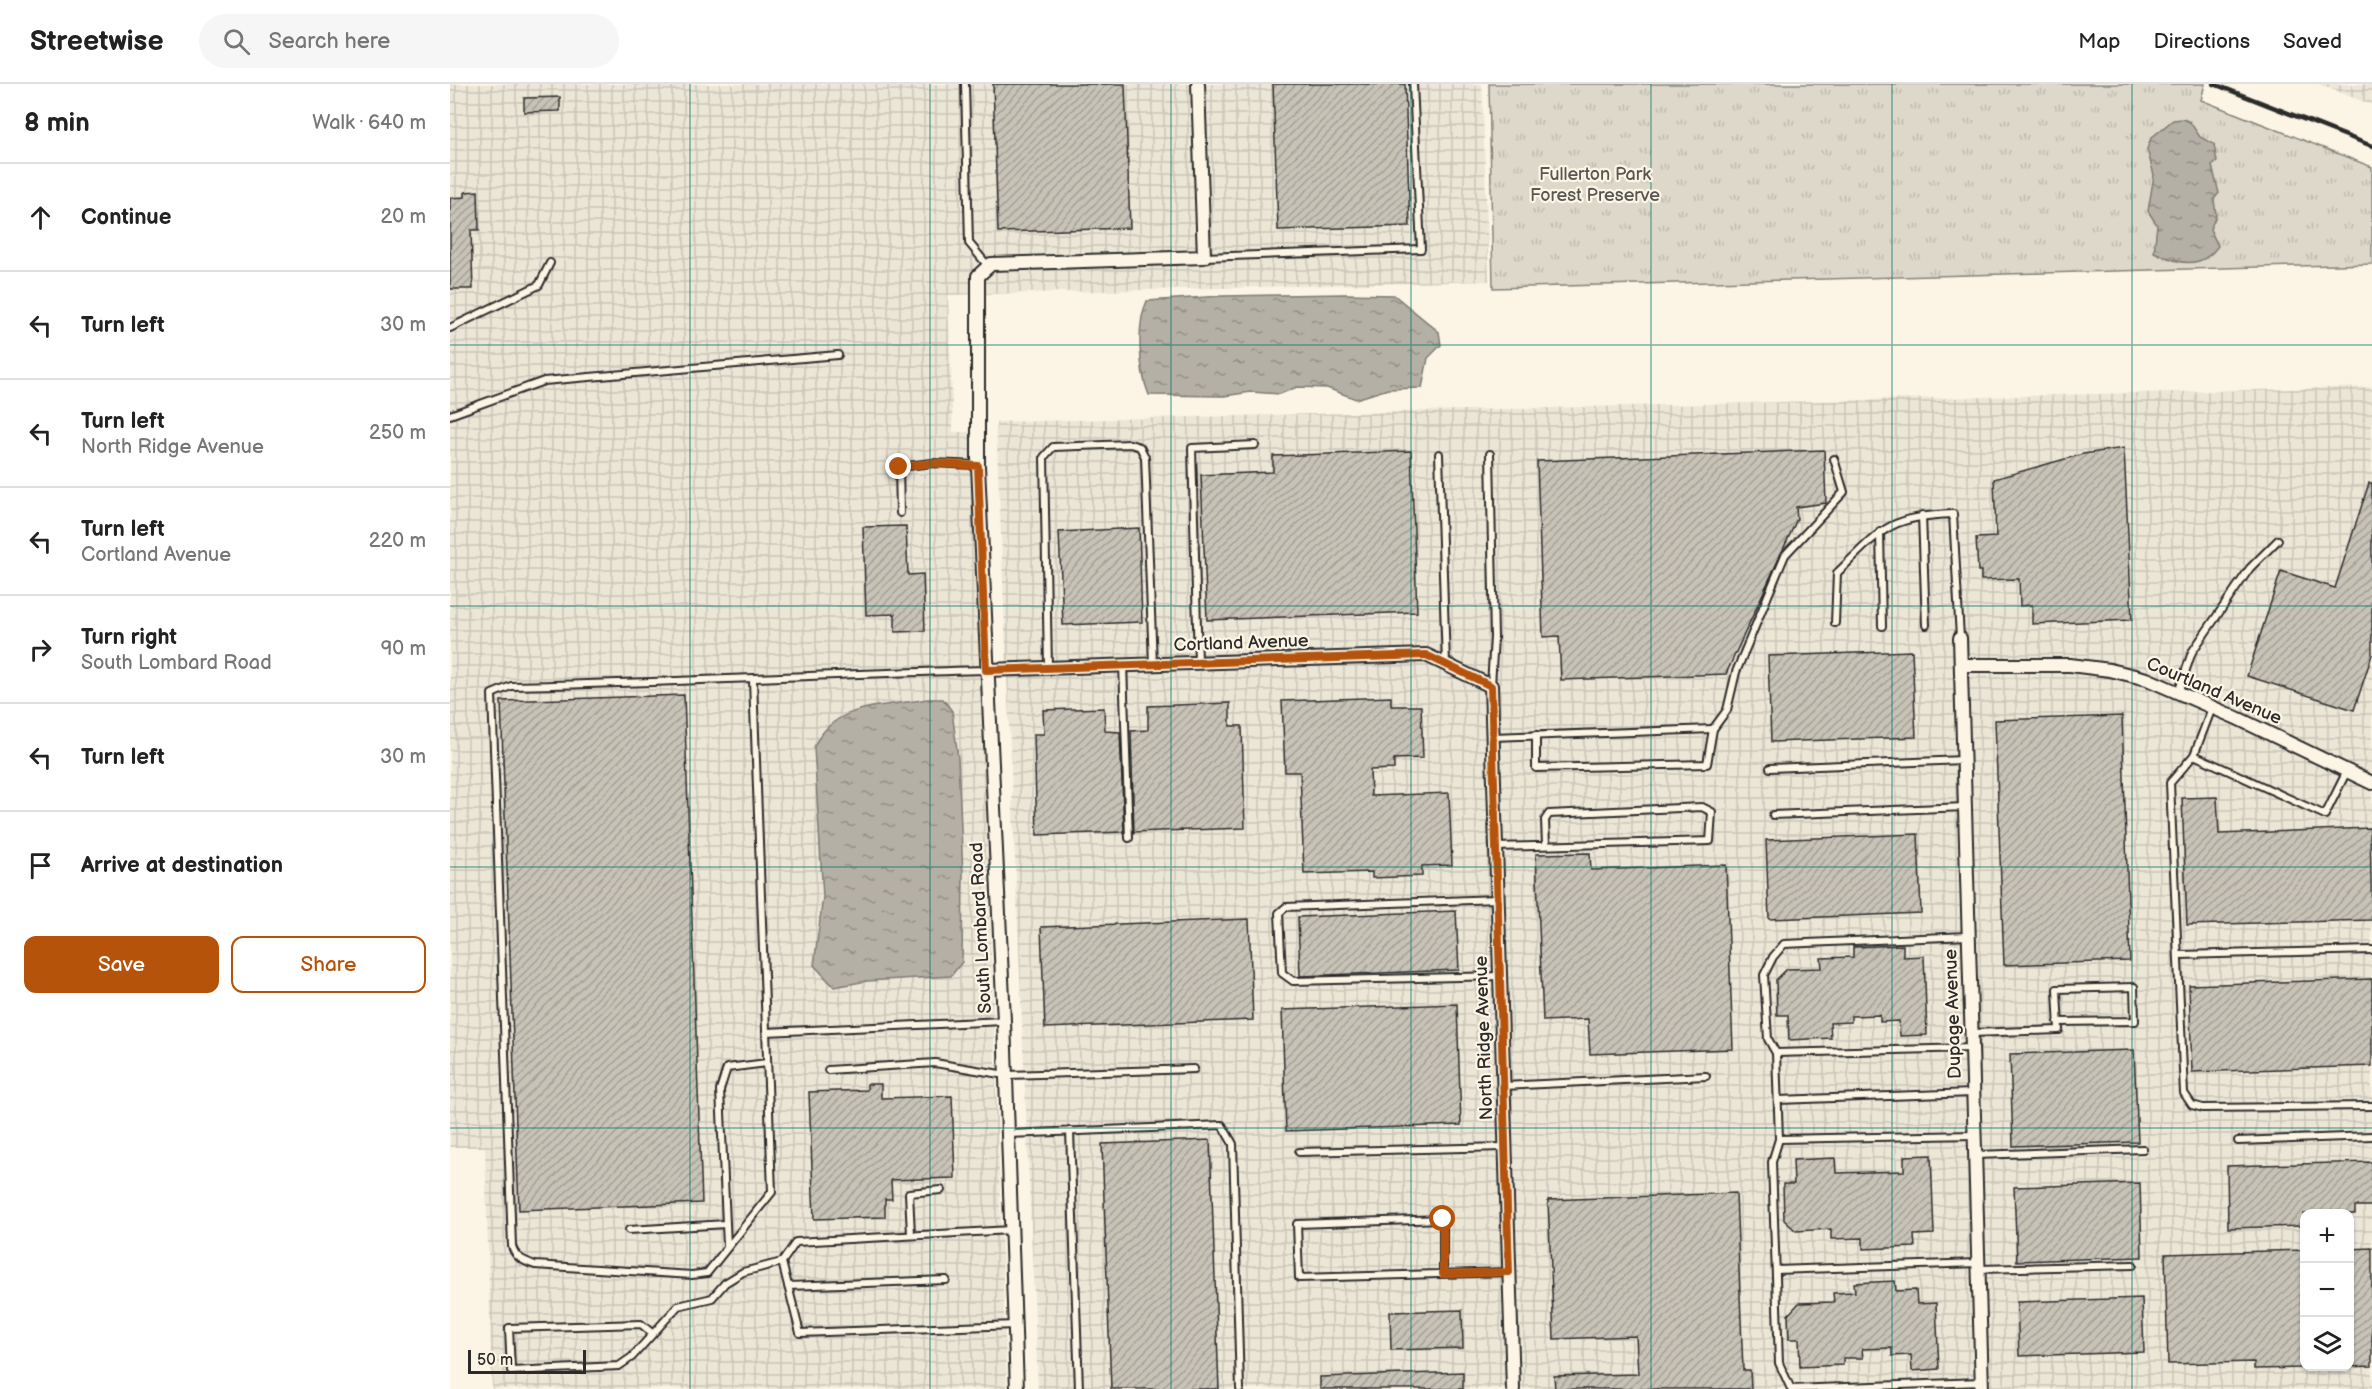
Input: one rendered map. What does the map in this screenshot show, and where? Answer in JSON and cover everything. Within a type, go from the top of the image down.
[{"type":"street","points":[[988,266],[991,264],[1204,257],[1198,84]]},
{"type":"street","name":"South Lombard Road","points":[[988,266],[978,276],[976,293],[978,466],[1004,1021],[1017,1389]]},
{"type":"street","name":"Dupage Avenue","points":[[1960,638],[1982,1385]]},
{"type":"street","name":"Cortland Avenue","points":[[986,670],[1426,655],[1491,686]]},
{"type":"street","name":"Courtland Avenue","points":[[1961,665],[2070,665],[2110,670],[2146,679],[2372,783]]},
{"type":"street","name":"North Ridge Avenue","points":[[1491,686],[1513,1389]]},
{"type":"lane","points":[[965,84],[969,243],[988,266]]},
{"type":"lane","points":[[1204,257],[1421,249],[1413,84]]},
{"type":"lane","points":[[450,328],[539,285],[550,263]]},
{"type":"lane","points":[[450,415],[544,381],[838,355]]},
{"type":"lane","points":[[1048,667],[1044,457],[1053,447],[1130,444],[1140,447],[1145,457],[1153,664]]},
{"type":"lane","points":[[1198,662],[1192,448],[1255,445]]},
{"type":"lane","points":[[1439,454],[1446,665]]},
{"type":"lane","points":[[1490,454],[1494,637],[1491,686]]},
{"type":"lane","points":[[1536,735],[1536,768],[1707,764],[1713,729],[1727,710],[1740,661],[1785,555],[1844,492],[1834,459]]},
{"type":"lane","points":[[900,513],[899,467],[932,463],[978,466]]},
{"type":"lane","points":[[1835,623],[1837,573],[1880,532],[1897,521],[1922,515],[1953,514],[1960,638]]},
{"type":"lane","points":[[1922,515],[1926,625]]},
{"type":"lane","points":[[1880,532],[1882,626]]},
{"type":"lane","points":[[2178,693],[2192,652],[2250,568],[2278,540]]},
{"type":"lane","points":[[1123,665],[1129,838]]},
{"type":"lane","points":[[753,680],[771,1192],[707,1273],[692,1275],[535,1265],[518,1258],[513,1251],[490,699],[498,689],[511,686],[753,680],[986,670]]},
{"type":"lane","points":[[2212,708],[2194,755],[2170,783],[2180,955],[2184,1093],[2192,1105],[2203,1108],[2372,1106]]},
{"type":"lane","points":[[1492,737],[1713,729]]},
{"type":"lane","points":[[2194,755],[2325,815],[2347,771]]},
{"type":"lane","points":[[1770,768],[1964,760]]},
{"type":"lane","points":[[1495,847],[1710,841],[1712,812],[1702,807],[1549,814],[1545,820],[1546,845]]},
{"type":"lane","points":[[1773,815],[1965,807]]},
{"type":"lane","points":[[1498,899],[1286,907],[1279,913],[1281,973],[1293,981],[1500,976]]},
{"type":"lane","points":[[1969,936],[1784,944],[1773,957],[1764,975],[1768,1039],[1776,1053],[1778,1100],[1779,1139],[1772,1162],[1779,1363],[1791,1389],[1982,1385]]},
{"type":"lane","points":[[2180,955],[2372,950]]},
{"type":"lane","points":[[1972,1033],[2059,1030],[2058,1022],[2057,989],[2134,987],[2135,1021],[2058,1022]]},
{"type":"lane","points":[[766,1032],[1004,1021]]},
{"type":"lane","points":[[1776,1053],[1972,1048]]},
{"type":"lane","points":[[727,1246],[720,1090],[727,1068],[767,1063]]},
{"type":"lane","points":[[828,1070],[934,1064],[1006,1075],[1194,1069]]},
{"type":"lane","points":[[1503,1086],[1706,1076]]},
{"type":"lane","points":[[1778,1100],[1973,1093]]},
{"type":"lane","points":[[1008,1134],[1222,1125],[1233,1144],[1240,1389]]},
{"type":"lane","points":[[1070,1131],[1079,1389]]},
{"type":"lane","points":[[1779,1139],[1974,1135]]},
{"type":"lane","points":[[2238,1142],[2372,1136]]},
{"type":"lane","points":[[1299,1152],[1505,1147]]},
{"type":"lane","points":[[1975,1155],[2143,1149]]},
{"type":"lane","points":[[911,1234],[909,1193],[941,1190]]},
{"type":"lane","points":[[1443,1274],[1443,1219],[1297,1224],[1299,1278],[1443,1274],[1509,1272]]},
{"type":"lane","points":[[629,1230],[726,1224]]},
{"type":"lane","points":[[652,1333],[640,1324],[509,1328],[511,1371],[618,1366],[632,1357],[678,1306],[712,1298],[725,1283],[743,1272],[782,1262],[795,1242],[1011,1230]]},
{"type":"lane","points":[[782,1262],[800,1333],[1015,1325]]},
{"type":"lane","points":[[1776,1270],[2133,1265]]},
{"type":"lane","points":[[788,1286],[946,1280]]},
{"type":"shaded area","points":[[450,84],[1482,84],[1489,281],[948,295],[953,432],[972,432],[1007,1389],[492,1389],[485,1147],[450,1147]]},
{"type":"shaded area","points":[[2318,84],[2372,84],[2372,105]]},
{"type":"shaded area","points":[[2372,387],[2372,1389],[1038,1389],[996,422]]},
{"type":"green space","name":"Fullerton Park Forest Preserve","points":[[1489,84],[2205,84],[2201,100],[2372,167],[2372,264],[1493,288]]},
{"type":"water","points":[[2183,119],[2190,122],[2200,137],[2214,144],[2217,162],[2212,166],[2219,193],[2214,199],[2216,216],[2210,229],[2218,246],[2211,254],[2196,262],[2180,262],[2154,252],[2157,225],[2148,211],[2154,175],[2147,149],[2151,138],[2173,120]]},
{"type":"water","points":[[1394,295],[1439,332],[1441,345],[1428,358],[1422,388],[1388,389],[1356,399],[1327,388],[1297,387],[1280,394],[1251,392],[1224,396],[1149,395],[1140,348],[1141,322],[1147,301],[1222,296]]},
{"type":"water","points":[[943,699],[952,711],[958,758],[963,875],[962,962],[951,976],[867,981],[834,987],[814,965],[823,897],[814,747],[823,732],[848,714],[879,706]]},
{"type":"building","points":[[993,84],[1125,84],[1130,228],[998,232]]},
{"type":"building","points":[[1273,84],[1405,84],[1410,226],[1278,230]]},
{"type":"building","points":[[560,97],[560,111],[524,112],[524,98]]},
{"type":"building","points":[[478,191],[479,230],[471,230],[473,289],[450,289],[450,198],[465,197],[465,192]]},
{"type":"building","points":[[2124,448],[2132,620],[2032,624],[2032,605],[2020,606],[2019,579],[1981,580],[1981,571],[1978,571],[1976,538],[1996,537],[1994,479],[2083,454]]},
{"type":"building","points":[[1824,450],[1826,503],[1796,507],[1797,519],[1726,674],[1561,680],[1559,636],[1543,637],[1537,461]]},
{"type":"building","points":[[1411,451],[1417,612],[1207,620],[1201,475],[1273,472],[1273,456]]},
{"type":"building","points":[[2369,483],[2372,483],[2372,655],[2354,710],[2247,676],[2281,571],[2335,588]]},
{"type":"building","points":[[906,526],[908,575],[923,574],[925,631],[895,632],[895,614],[866,615],[863,527]]},
{"type":"building","points":[[1139,528],[1142,622],[1063,625],[1059,532]]},
{"type":"building","points":[[1912,651],[1916,737],[1771,742],[1768,656]]},
{"type":"building","points":[[684,695],[702,1203],[519,1210],[501,701]]},
{"type":"building","points":[[1391,697],[1391,706],[1421,706],[1423,758],[1394,759],[1394,769],[1370,770],[1371,796],[1449,793],[1452,865],[1422,866],[1422,876],[1372,878],[1372,872],[1304,874],[1300,772],[1285,772],[1282,701]]},
{"type":"building","points":[[1230,703],[1230,726],[1242,726],[1245,828],[1134,832],[1131,731],[1148,730],[1148,706]]},
{"type":"building","points":[[1104,708],[1105,731],[1120,732],[1124,832],[1037,835],[1034,734],[1044,734],[1043,710]]},
{"type":"building","points":[[2122,716],[2130,961],[2004,965],[1995,720]]},
{"type":"building","points":[[2217,797],[2219,834],[2370,828],[2372,920],[2187,925],[2182,798]]},
{"type":"building","points":[[1918,834],[1921,913],[1769,919],[1766,840]]},
{"type":"building","points":[[1590,853],[1591,870],[1726,865],[1733,1049],[1590,1054],[1588,1019],[1543,1021],[1536,854]]},
{"type":"building","points":[[1456,911],[1459,970],[1300,976],[1298,917]]},
{"type":"building","points":[[1249,919],[1253,1020],[1045,1028],[1041,927]]},
{"type":"building","points":[[1903,945],[1903,957],[1924,956],[1927,1035],[1900,1036],[1899,1021],[1880,1022],[1880,1015],[1851,1016],[1851,1022],[1830,1023],[1831,1038],[1789,1040],[1788,1015],[1777,1015],[1776,980],[1787,969],[1822,968],[1821,958],[1853,957],[1853,947]]},
{"type":"building","points":[[2372,979],[2372,1066],[2192,1072],[2189,985]]},
{"type":"building","points":[[1457,1004],[1461,1125],[1286,1131],[1282,1010]]},
{"type":"building","points":[[2134,1050],[2138,1142],[2013,1146],[2010,1054]]},
{"type":"building","points":[[867,1084],[881,1084],[881,1098],[952,1096],[955,1178],[891,1180],[892,1199],[885,1199],[885,1217],[814,1219],[809,1092],[867,1090]]},
{"type":"building","points":[[1210,1140],[1219,1389],[1111,1389],[1102,1144]]},
{"type":"building","points":[[1931,1155],[1934,1234],[1914,1235],[1915,1247],[1863,1249],[1863,1238],[1831,1239],[1831,1229],[1796,1231],[1784,1220],[1783,1184],[1794,1184],[1793,1160],[1835,1158],[1836,1173],[1904,1171],[1904,1156]]},
{"type":"building","points":[[2372,1162],[2372,1206],[2355,1206],[2355,1214],[2354,1209],[2300,1209],[2300,1226],[2228,1228],[2227,1166]]},
{"type":"building","points":[[2140,1183],[2142,1257],[2017,1261],[2014,1187]]},
{"type":"building","points":[[1736,1193],[1743,1370],[1750,1370],[1751,1389],[1555,1389],[1554,1376],[1638,1374],[1636,1336],[1554,1339],[1548,1200]]},
{"type":"building","points":[[2372,1248],[2372,1366],[2354,1367],[2354,1249]]},
{"type":"building","points":[[2300,1250],[2300,1368],[2254,1369],[2254,1362],[2168,1364],[2165,1254]]},
{"type":"building","points":[[1895,1281],[1896,1291],[1916,1290],[1917,1304],[1936,1303],[1939,1369],[1912,1371],[1911,1355],[1892,1356],[1892,1348],[1862,1349],[1863,1358],[1843,1358],[1843,1365],[1800,1367],[1799,1339],[1789,1339],[1788,1315],[1799,1303],[1834,1302],[1833,1293],[1855,1292],[1854,1283]]},
{"type":"building","points":[[2142,1298],[2144,1352],[2019,1356],[2017,1302]]},
{"type":"building","points":[[1462,1310],[1463,1348],[1391,1350],[1390,1312]]},
{"type":"building","points":[[1463,1372],[1463,1389],[1320,1389],[1320,1377]]},
{"type":"railway","points":[[2214,84],[2372,146]]},
{"type":"route","points":[[899,467],[932,463],[978,466],[986,670],[1426,655],[1491,686],[1509,1272],[1443,1274],[1443,1219]]}]
